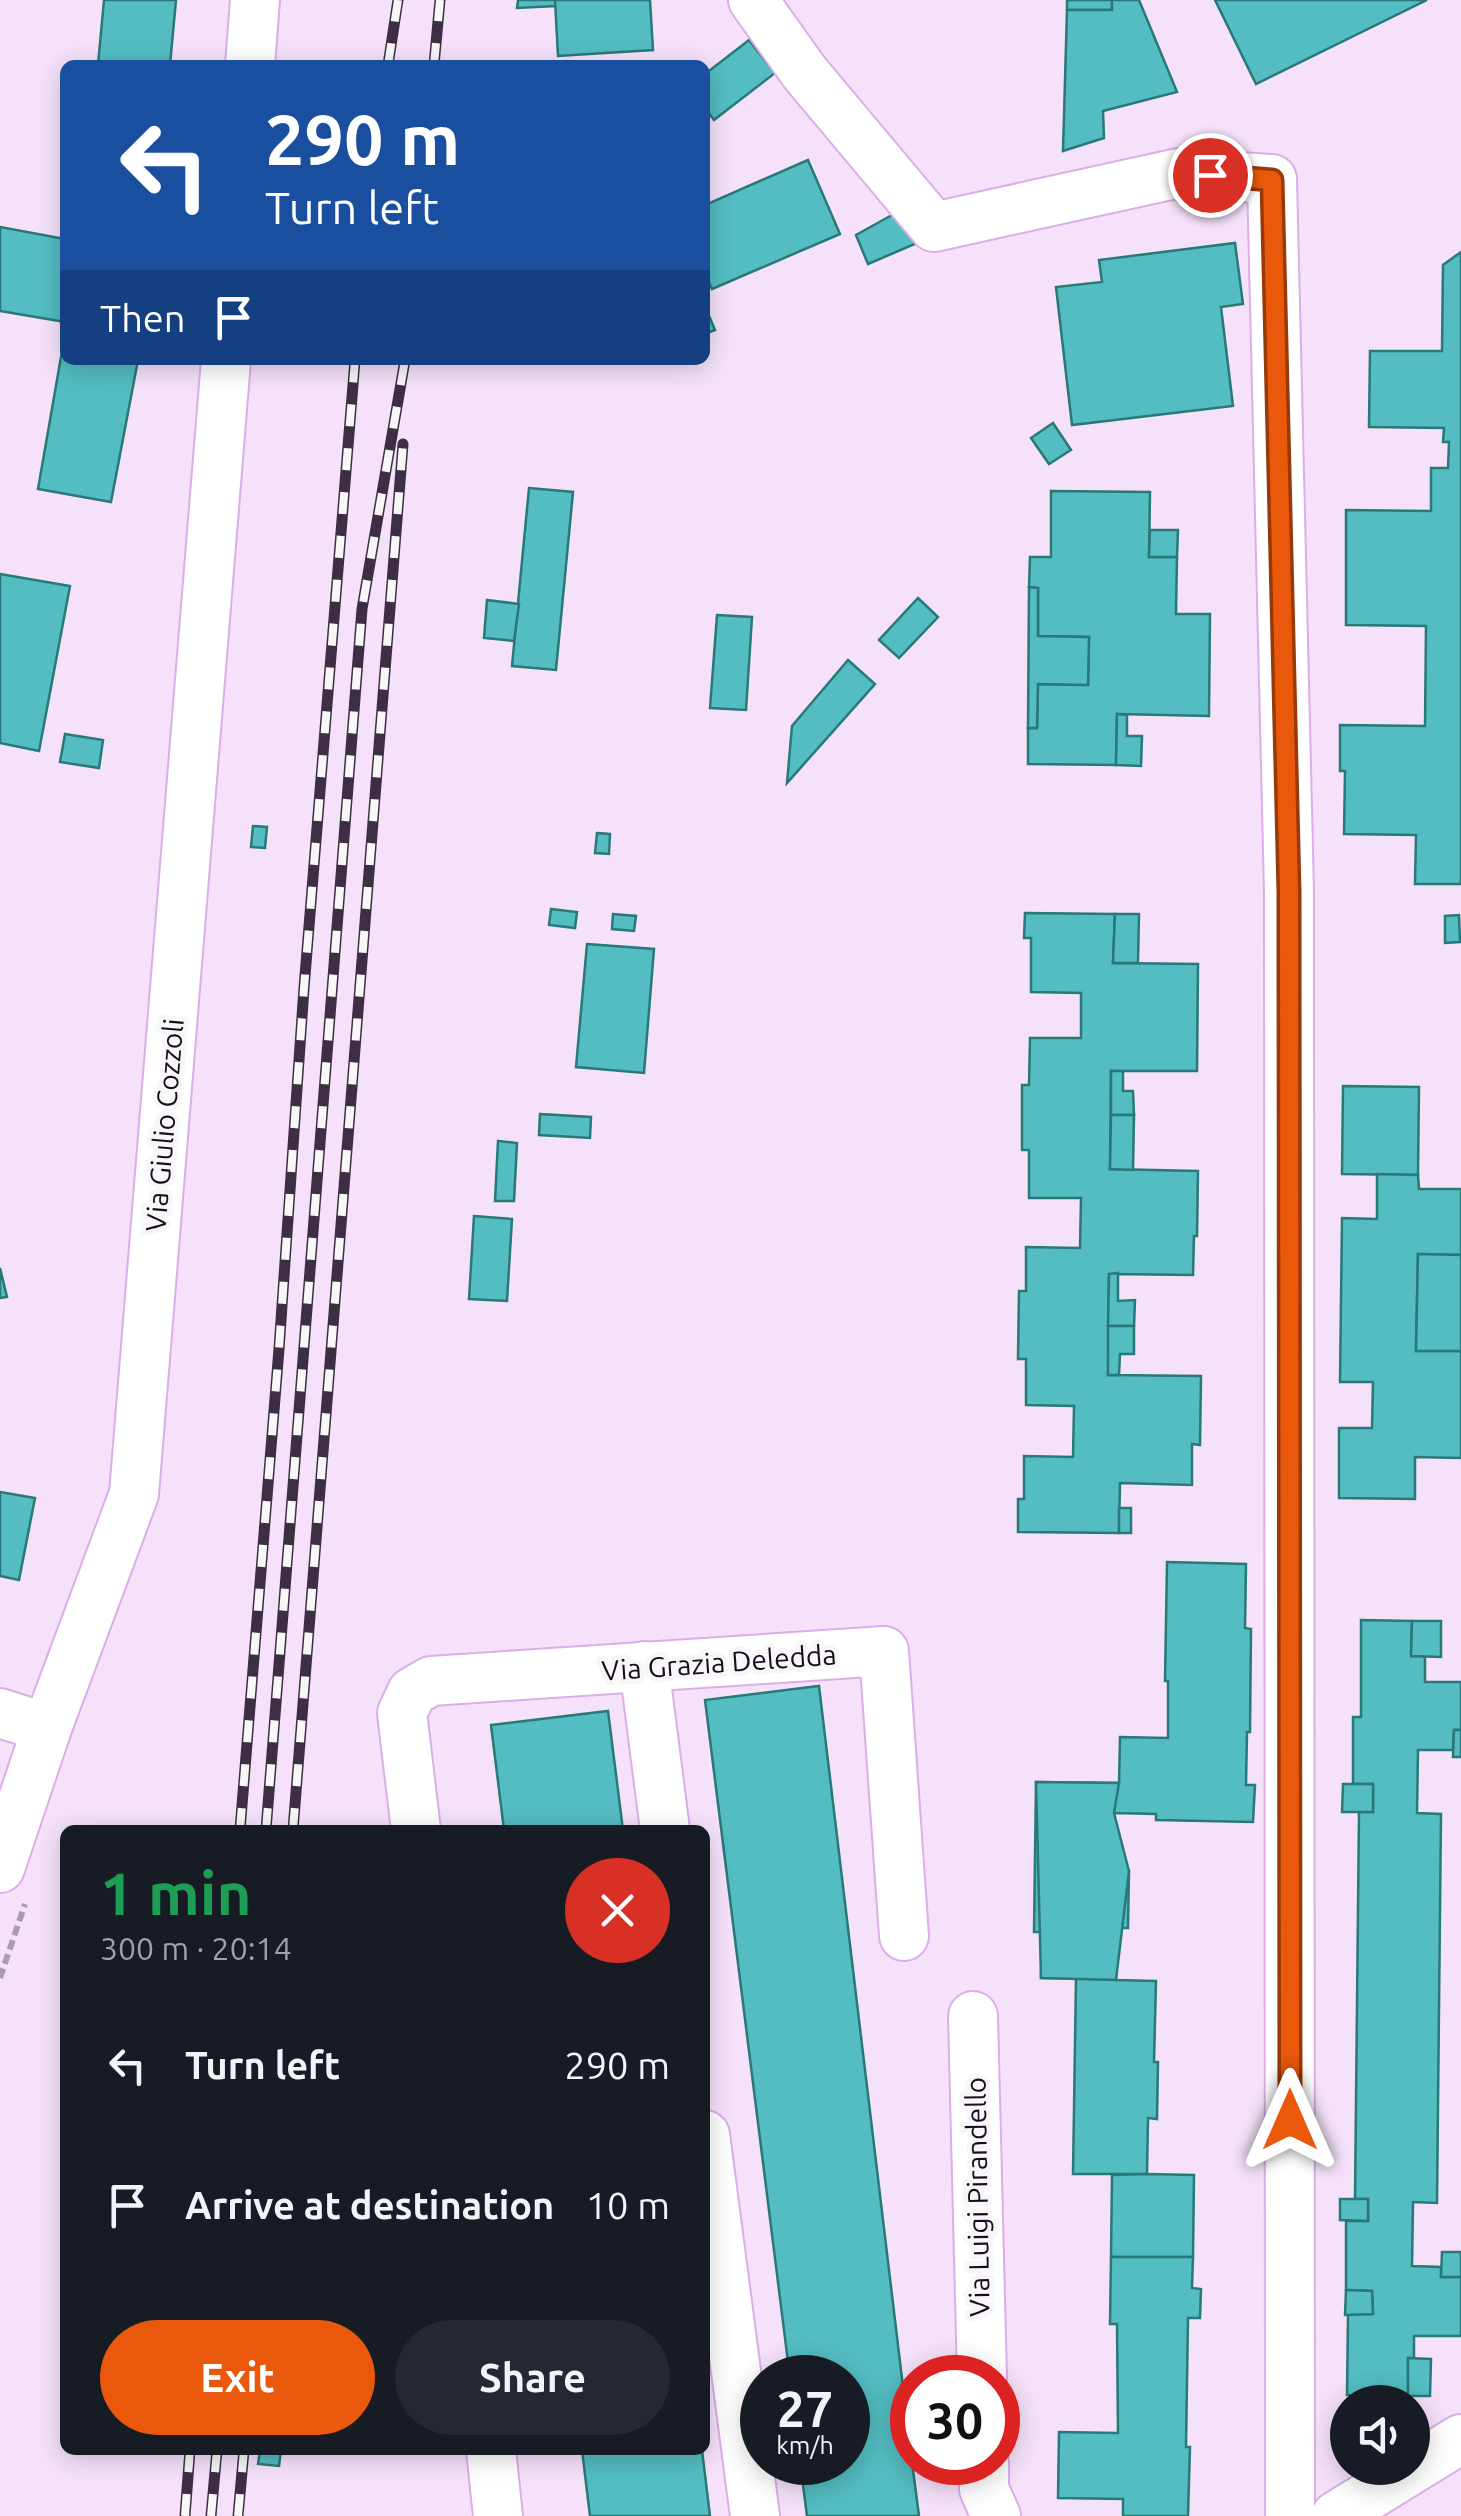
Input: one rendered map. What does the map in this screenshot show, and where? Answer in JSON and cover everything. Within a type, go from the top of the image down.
[{"type":"street","points":[[250,60],[255,0]]},
{"type":"street","points":[[753,0],[806,73],[934,226],[1180,173],[1272,180],[1289,892],[1290,2516]]},
{"type":"street","name":"Via Giulio Cozzoli","points":[[0,1868],[134,1494],[226,365]]},
{"type":"street","name":"Via Grazia Deledda","points":[[415,1825],[402,1713],[412,1692],[431,1680],[884,1650],[904,1936]]},
{"type":"street","points":[[644,1666],[664,1825]]},
{"type":"street","points":[[0,1713],[47,1728]]},
{"type":"street","name":"Via Luigi Pirandello","points":[[973,2016],[981,2355]]},
{"type":"street","points":[[710,2173],[755,2516]]},
{"type":"street","points":[[1336,2516],[1461,2440]]},
{"type":"street","points":[[491,2455],[498,2516]]},
{"type":"street","points":[[984,2485],[996,2516]]},
{"type":"building","points":[[104,0],[176,0],[170,60],[98,60]]},
{"type":"building","points":[[518,0],[555,0],[556,6],[517,8]]},
{"type":"building","points":[[555,0],[650,0],[653,50],[558,56]]},
{"type":"building","points":[[1067,0],[1112,0],[1112,10],[1067,10]]},
{"type":"building","points":[[1112,0],[1139,0],[1177,92],[1103,111],[1104,138],[1063,151],[1067,10],[1112,10]]},
{"type":"building","points":[[1215,0],[1427,0],[1256,84]]},
{"type":"building","points":[[749,40],[775,73],[714,120],[710,115],[710,70]]},
{"type":"building","points":[[808,160],[840,234],[712,289],[710,203]]},
{"type":"building","points":[[892,215],[917,243],[868,264],[856,235]]},
{"type":"building","points":[[0,227],[60,238],[60,321],[0,311]]},
{"type":"building","points":[[1235,243],[1243,304],[1221,307],[1233,406],[1072,425],[1056,287],[1102,282],[1099,260]]},
{"type":"building","points":[[1461,252],[1461,884],[1415,884],[1416,835],[1344,834],[1345,771],[1340,771],[1340,725],[1425,726],[1426,626],[1346,625],[1346,510],[1431,511],[1431,468],[1448,468],[1449,442],[1443,442],[1444,428],[1369,427],[1370,351],[1442,351],[1443,265]]},
{"type":"building","points":[[60,363],[137,365],[111,502],[38,489]]},
{"type":"building","points":[[1053,423],[1071,450],[1049,464],[1031,438]]},
{"type":"building","points":[[529,488],[573,492],[556,670],[512,666]]},
{"type":"building","points":[[1051,491],[1150,492],[1149,557],[1177,557],[1176,614],[1210,614],[1209,716],[1117,714],[1116,765],[1028,764],[1028,728],[1037,728],[1038,684],[1088,685],[1089,637],[1038,636],[1038,588],[1029,587],[1030,557],[1051,557]]},
{"type":"building","points":[[1150,530],[1178,530],[1177,557],[1149,557]]},
{"type":"building","points":[[0,574],[70,586],[39,751],[0,743]]},
{"type":"building","points":[[1029,587],[1038,588],[1038,636],[1089,637],[1088,685],[1038,684],[1037,728],[1028,728]]},
{"type":"building","points":[[918,598],[938,617],[899,658],[879,640]]},
{"type":"building","points":[[487,600],[519,604],[514,641],[484,638]]},
{"type":"building","points":[[717,615],[752,617],[746,710],[710,708]]},
{"type":"building","points":[[848,660],[875,684],[787,783],[792,726]]},
{"type":"building","points":[[1117,714],[1127,715],[1127,736],[1142,736],[1141,766],[1116,765]]},
{"type":"building","points":[[65,734],[103,740],[99,768],[60,762]]},
{"type":"building","points":[[253,826],[267,827],[265,848],[251,847]]},
{"type":"building","points":[[597,833],[610,834],[609,854],[595,853]]},
{"type":"building","points":[[551,909],[577,912],[575,928],[549,925]]},
{"type":"building","points":[[1025,913],[1115,914],[1113,963],[1198,964],[1197,1071],[1111,1071],[1110,1169],[1198,1171],[1193,1275],[1109,1274],[1108,1375],[1201,1376],[1200,1445],[1192,1444],[1192,1485],[1120,1483],[1119,1533],[1018,1532],[1018,1499],[1024,1499],[1024,1456],[1073,1457],[1074,1406],[1026,1405],[1026,1359],[1018,1359],[1019,1291],[1026,1291],[1026,1247],[1080,1248],[1081,1198],[1029,1198],[1029,1150],[1022,1150],[1022,1085],[1029,1085],[1030,1038],[1081,1038],[1081,993],[1031,992],[1031,938],[1024,938]]},
{"type":"building","points":[[613,914],[636,916],[634,931],[612,929]]},
{"type":"building","points":[[1115,914],[1139,914],[1138,963],[1113,963]]},
{"type":"building","points":[[1459,915],[1460,942],[1445,943],[1445,916]]},
{"type":"building","points":[[587,944],[654,949],[644,1073],[576,1067]]},
{"type":"building","points":[[1111,1071],[1123,1071],[1123,1091],[1133,1091],[1134,1115],[1111,1115]]},
{"type":"building","points":[[1343,1086],[1419,1087],[1418,1175],[1342,1174]]},
{"type":"building","points":[[540,1114],[591,1117],[590,1138],[539,1135]]},
{"type":"building","points":[[1111,1115],[1134,1115],[1133,1170],[1110,1169]]},
{"type":"building","points":[[498,1141],[517,1143],[514,1201],[495,1201]]},
{"type":"building","points":[[1377,1174],[1418,1175],[1419,1189],[1461,1189],[1461,1255],[1418,1254],[1416,1351],[1461,1351],[1461,1458],[1415,1457],[1415,1499],[1339,1498],[1339,1428],[1372,1428],[1373,1382],[1340,1382],[1342,1218],[1377,1219]]},
{"type":"building","points":[[474,1216],[512,1219],[507,1301],[469,1299]]},
{"type":"building","points":[[1418,1254],[1461,1255],[1461,1351],[1416,1351]]},
{"type":"building","points":[[0,1268],[7,1297],[0,1298]]},
{"type":"building","points":[[1118,1273],[1118,1301],[1135,1300],[1134,1326],[1108,1326],[1109,1274]]},
{"type":"building","points":[[1108,1326],[1134,1326],[1134,1354],[1120,1354],[1119,1375],[1108,1375]]},
{"type":"building","points":[[0,1492],[35,1498],[19,1580],[0,1576]]},
{"type":"building","points":[[1119,1508],[1131,1508],[1131,1533],[1119,1533]]},
{"type":"building","points":[[1167,1562],[1246,1564],[1245,1628],[1251,1629],[1246,1785],[1255,1785],[1253,1822],[1156,1820],[1156,1814],[1114,1813],[1113,1871],[1129,1871],[1128,1928],[1117,1928],[1116,1980],[1156,1981],[1157,2119],[1148,2118],[1147,2174],[1073,2174],[1076,1978],[1041,1978],[1042,1932],[1034,1932],[1036,1782],[1119,1783],[1120,1737],[1168,1738]]},
{"type":"building","points":[[1361,1620],[1412,1621],[1411,1656],[1425,1656],[1425,1682],[1461,1682],[1461,1730],[1454,1730],[1453,1750],[1418,1750],[1417,1813],[1441,1814],[1437,2203],[1413,2202],[1412,2266],[1441,2267],[1441,2277],[1461,2277],[1461,2336],[1414,2336],[1414,2358],[1408,2358],[1408,2385],[1347,2385],[1348,2314],[1373,2314],[1372,2291],[1346,2290],[1346,2221],[1368,2221],[1368,2199],[1355,2199],[1359,1812],[1373,1812],[1373,1784],[1353,1784],[1353,1717],[1361,1717]]},
{"type":"building","points":[[1412,1621],[1441,1621],[1441,1657],[1411,1656]]},
{"type":"building","points":[[819,1686],[900,2355],[890,2355],[890,2485],[915,2485],[919,2516],[807,2516],[803,2485],[870,2485],[870,2355],[787,2355],[705,1700]]},
{"type":"building","points":[[608,1711],[622,1825],[503,1825],[491,1725]]},
{"type":"building","points":[[1454,1730],[1461,1730],[1461,1757],[1453,1757]]},
{"type":"building","points":[[1036,1782],[1119,1783],[1114,1813],[1129,1871],[1116,1980],[1041,1978]]},
{"type":"building","points":[[1343,1784],[1373,1784],[1373,1812],[1342,1812]]},
{"type":"building","points":[[1112,2175],[1194,2175],[1193,2257],[1111,2257]]},
{"type":"building","points":[[1340,2199],[1368,2199],[1368,2221],[1340,2220]]},
{"type":"building","points":[[1442,2252],[1461,2252],[1461,2277],[1441,2277]]},
{"type":"building","points":[[1111,2257],[1193,2257],[1192,2288],[1201,2289],[1200,2318],[1188,2318],[1188,2516],[1123,2516],[1123,2499],[1058,2498],[1059,2432],[1118,2433],[1117,2324],[1110,2324]]},
{"type":"building","points":[[1346,2290],[1372,2291],[1373,2314],[1345,2315]]},
{"type":"building","points":[[1408,2358],[1431,2359],[1430,2396],[1430,2385],[1408,2385]]},
{"type":"building","points":[[259,2455],[280,2455],[279,2466],[258,2464]]},
{"type":"building","points":[[583,2455],[703,2455],[710,2516],[590,2516]]},
{"type":"railway","points":[[389,60],[398,0]]},
{"type":"railway","points":[[434,60],[440,0]]},
{"type":"railway","points":[[240,1825],[355,365]]},
{"type":"railway","points":[[266,1825],[362,609],[404,365]]},
{"type":"railway","points":[[293,1825],[403,444]]},
{"type":"railway","points":[[185,2516],[190,2455]]},
{"type":"railway","points":[[211,2516],[217,2455]]},
{"type":"railway","points":[[238,2516],[244,2455]]},
{"type":"route","points":[[1210,175],[1272,180],[1289,892],[1290,2120]]}]
